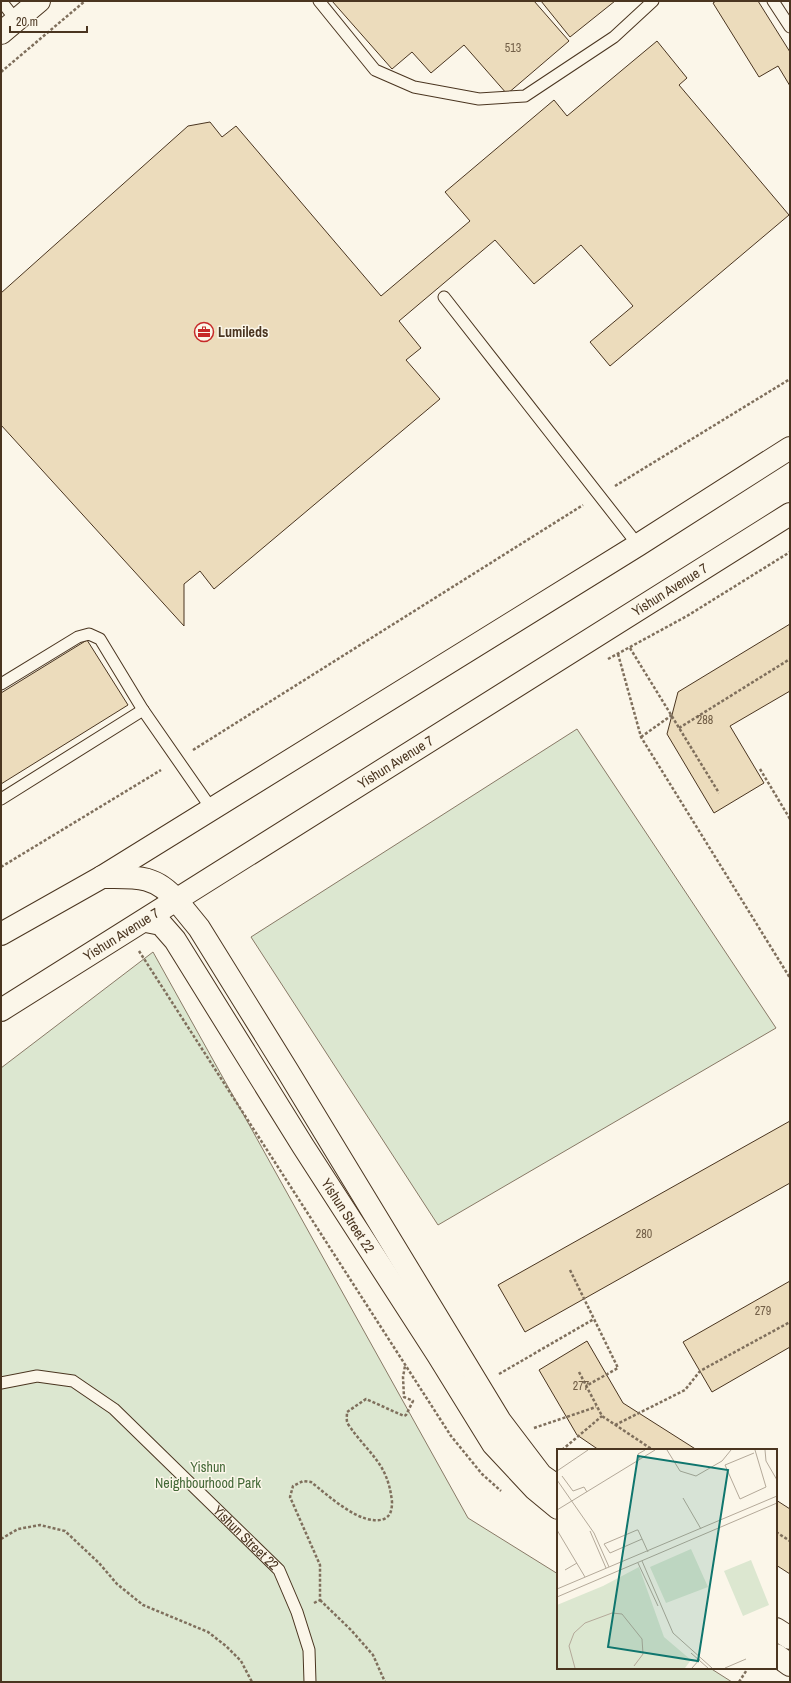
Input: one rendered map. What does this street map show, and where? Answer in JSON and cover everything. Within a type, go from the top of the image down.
[{"type":"main road","points":[[8,27],[39,1]]},
{"type":"main road","points":[[1,934],[102,877],[211,808],[638,545],[790,448]]},
{"type":"main road","name":"Yishun Avenue 7","points":[[1,1010],[146,921],[790,514]]},
{"type":"main road","name":"Yishun Street 22","points":[[102,877],[152,880],[168,889],[199,928],[500,1421],[541,1475],[557,1486]]},
{"type":"main road","name":"Yishun Street 22","points":[[146,921],[161,924],[175,940],[303,1146],[434,1348],[493,1444],[535,1489],[557,1507]]},
{"type":"main road","points":[[777,1630],[790,1638]]},
{"type":"main road","points":[[777,1656],[790,1665]]},
{"type":"lane","points":[[1,1],[8,27]]},
{"type":"lane","points":[[319,1],[375,70],[414,87],[479,99],[525,96],[614,37],[653,1]]},
{"type":"lane","points":[[774,1],[790,27]]},
{"type":"lane","points":[[444,297],[638,545]]},
{"type":"lane","points":[[1,684],[78,637],[89,634],[100,639],[144,710],[211,808]]},
{"type":"lane","points":[[1,799],[144,710]]},
{"type":"lane","name":"Yishun Street 22","points":[[1,1383],[36,1376],[73,1381],[114,1409],[279,1570],[297,1612],[309,1650],[310,1682]]},
{"type":"path","points":[[1,72],[85,1]]},
{"type":"path","points":[[1,867],[178,760],[790,378]]},
{"type":"path","points":[[630,648],[719,793]]},
{"type":"path","points":[[618,654],[641,738],[790,978]]},
{"type":"path","points":[[679,728],[790,659]]},
{"type":"path","points":[[641,738],[672,715]]},
{"type":"path","points":[[760,769],[790,819]]},
{"type":"path","points":[[138,949],[451,1436],[482,1474],[504,1493]]},
{"type":"path","points":[[570,1270],[618,1368],[586,1386]]},
{"type":"path","points":[[494,1377],[594,1319]]},
{"type":"path","points":[[615,1425],[686,1390],[700,1371],[790,1322]]},
{"type":"path","points":[[385,1682],[373,1655],[351,1630],[320,1600],[320,1565],[290,1497],[293,1486],[304,1481],[311,1482],[346,1509],[364,1519],[377,1521],[388,1518],[392,1510],[389,1482],[381,1466],[347,1422],[347,1412],[366,1399],[404,1416],[406,1415],[413,1401],[404,1397],[403,1377],[405,1365]]},
{"type":"path","points":[[579,1372],[602,1416],[651,1449]]},
{"type":"path","points":[[532,1428],[596,1407]]},
{"type":"path","points":[[563,1449],[602,1416]]},
{"type":"path","points":[[1,1539],[18,1530],[40,1525],[65,1531],[99,1563],[117,1584],[143,1605],[208,1632],[226,1646],[241,1661],[252,1682]]},
{"type":"path","points":[[777,1533],[790,1541]]},
{"type":"path","points":[[297,1612],[320,1600]]},
{"type":"path","points":[[739,1682],[747,1669]]},
{"type":"green space","points":[[577,729],[776,1028],[438,1225],[251,937]]},
{"type":"green space","name":"Yishun Neighbourhood Park","points":[[153,952],[468,1518],[557,1573],[557,1669],[712,1669],[732,1682],[1,1682],[1,1068]]},
{"type":"building","points":[[332,1],[534,1],[569,41],[507,94],[464,45],[431,73],[412,52],[392,69]]},
{"type":"building","points":[[541,1],[615,1],[570,37]]},
{"type":"building","points":[[716,1],[758,1],[790,52],[790,86],[778,66],[759,77],[713,3]]},
{"type":"building","name":"Lumileds","points":[[657,41],[687,78],[679,85],[789,215],[610,366],[590,342],[633,306],[581,245],[534,284],[495,240],[399,321],[421,348],[406,360],[440,399],[214,589],[200,571],[184,584],[184,626],[1,425],[1,293],[188,126],[210,122],[222,137],[236,126],[381,296],[470,221],[445,192],[554,100],[567,116]]},
{"type":"building","points":[[790,624],[790,691],[730,726],[764,783],[714,813],[667,734],[678,692]]},
{"type":"building","points":[[87,640],[128,705],[1,784],[1,693]]},
{"type":"building","points":[[790,1121],[790,1183],[525,1332],[498,1285]]},
{"type":"building","points":[[790,1281],[790,1347],[712,1392],[683,1342]]},
{"type":"building","points":[[587,1341],[623,1403],[695,1449],[598,1449],[577,1435],[539,1370]]},
{"type":"building","points":[[777,1501],[790,1509],[790,1574],[777,1566]]},
{"type":"place","name":"Lumileds","points":[[204,332]]}]
